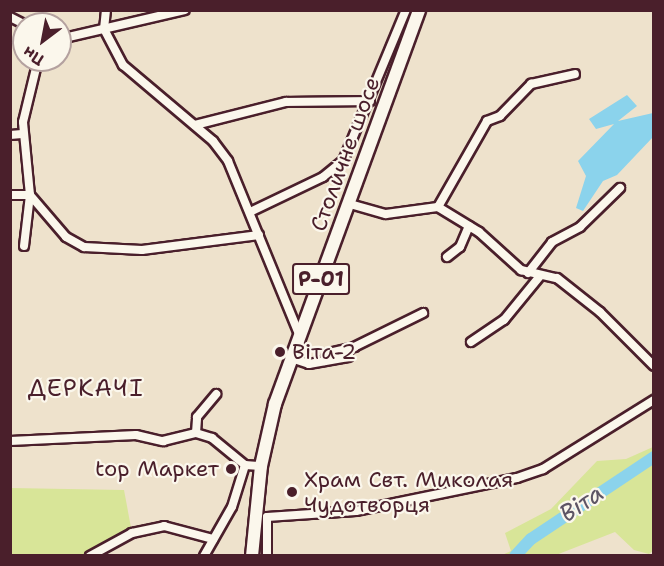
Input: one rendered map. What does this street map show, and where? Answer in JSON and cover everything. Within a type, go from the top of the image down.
[{"type":"main road","name":"Столичне шосе","points":[[252,555],[261,466],[291,358],[350,204],[419,10]]},
{"type":"street","points":[[106,10],[104,29],[123,65],[195,125],[228,161],[299,334]]},
{"type":"street","points":[[72,36],[185,10]]},
{"type":"street","points":[[250,212],[323,177],[343,161],[406,10]]},
{"type":"street","points":[[24,246],[30,195],[22,134],[35,72]]},
{"type":"street","points":[[438,207],[486,121],[500,116],[531,84],[575,74]]},
{"type":"street","points":[[195,125],[286,102],[369,101]]},
{"type":"street","points":[[10,135],[22,134]]},
{"type":"street","points":[[528,273],[552,242],[580,227],[620,188]]},
{"type":"street","points":[[10,195],[30,195],[66,237],[84,248],[142,250],[259,235]]},
{"type":"street","points":[[350,204],[386,214],[438,207],[469,226],[528,273],[557,278],[600,312],[654,366]]},
{"type":"street","points":[[447,257],[460,247],[469,226]]},
{"type":"street","points":[[471,342],[504,320],[540,276]]},
{"type":"street","points":[[324,361],[329,353],[354,347],[423,313]]},
{"type":"street","points":[[291,358],[309,364],[348,357]]},
{"type":"street","points":[[196,433],[197,417],[216,393]]},
{"type":"street","points":[[267,555],[267,517],[356,512],[517,478],[543,469],[654,400]]},
{"type":"street","points":[[10,441],[126,435],[163,441],[196,433],[212,438],[245,465],[261,466]]},
{"type":"street","points":[[204,555],[232,507],[245,465]]},
{"type":"street","points":[[90,555],[132,533],[164,526],[213,539]]},
{"type":"green space","points":[[653,447],[654,550],[649,554],[634,550],[615,532],[556,555],[502,555],[511,551],[505,533],[551,509],[597,461],[626,459]]},
{"type":"green space","points":[[11,488],[124,490],[132,533],[90,555],[11,556]]},
{"type":"water","points":[[627,95],[637,106],[618,121],[653,113],[653,137],[617,175],[603,181],[583,211],[576,208],[586,176],[578,161],[614,124],[596,129],[589,119]]},
{"type":"waterway","name":"Віта","points":[[515,556],[531,539],[654,457]]},
{"type":"place","name":"Віта-2","points":[[280,352]]},
{"type":"place","name":"top Маркет","points":[[231,469]]},
{"type":"place","name":"Храм Свт. Миколая Чудотворця","points":[[292,492]]},
{"type":"district","name":"ДЕРКАЧІ","points":[[86,389]]}]
